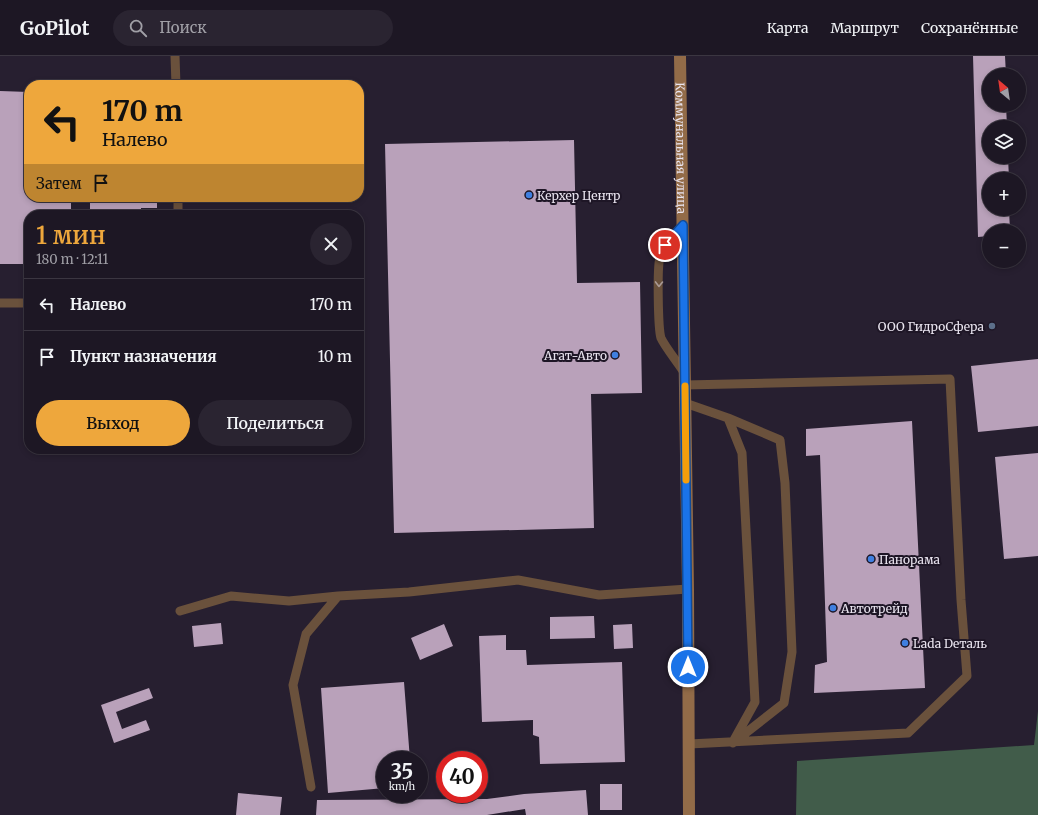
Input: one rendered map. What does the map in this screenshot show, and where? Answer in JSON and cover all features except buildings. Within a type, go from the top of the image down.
[{"type":"street","name":"Коммунальная улица","points":[[680,56],[688,589],[689,815]]},
{"type":"lane","points":[[175,56],[176,80]]},
{"type":"lane","points":[[683,225],[665,245],[659,259],[659,329],[661,338],[685,380],[950,379],[961,600],[967,676],[908,733],[689,744]]},
{"type":"lane","points":[[0,303],[24,303]]},
{"type":"lane","points":[[685,403],[728,418],[780,440],[785,483],[792,652],[784,704],[733,742]]},
{"type":"lane","points":[[728,418],[742,453],[755,702],[733,742]]},
{"type":"lane","points":[[180,611],[231,596],[289,601],[338,596],[409,592],[518,580],[599,595],[688,589]]},
{"type":"lane","points":[[311,787],[292,685],[306,634],[338,596]]},
{"type":"green space","points":[[1038,711],[1038,815],[796,815],[797,761],[1034,745]]},
{"type":"slow traffic","points":[[685,386],[686,480]]},
{"type":"place","name":"Керхер Центр","points":[[529,195]]},
{"type":"place","name":"ООО ГидроСфера","points":[[992,326]]},
{"type":"place","name":"Агат-Авто","points":[[615,355]]},
{"type":"place","name":"Панорама","points":[[871,559]]},
{"type":"place","name":"Автотрейд","points":[[833,608]]},
{"type":"place","name":"Lada Dеталь","points":[[905,643]]},
{"type":"route","points":[[665,245],[683,225],[688,667]]}]
